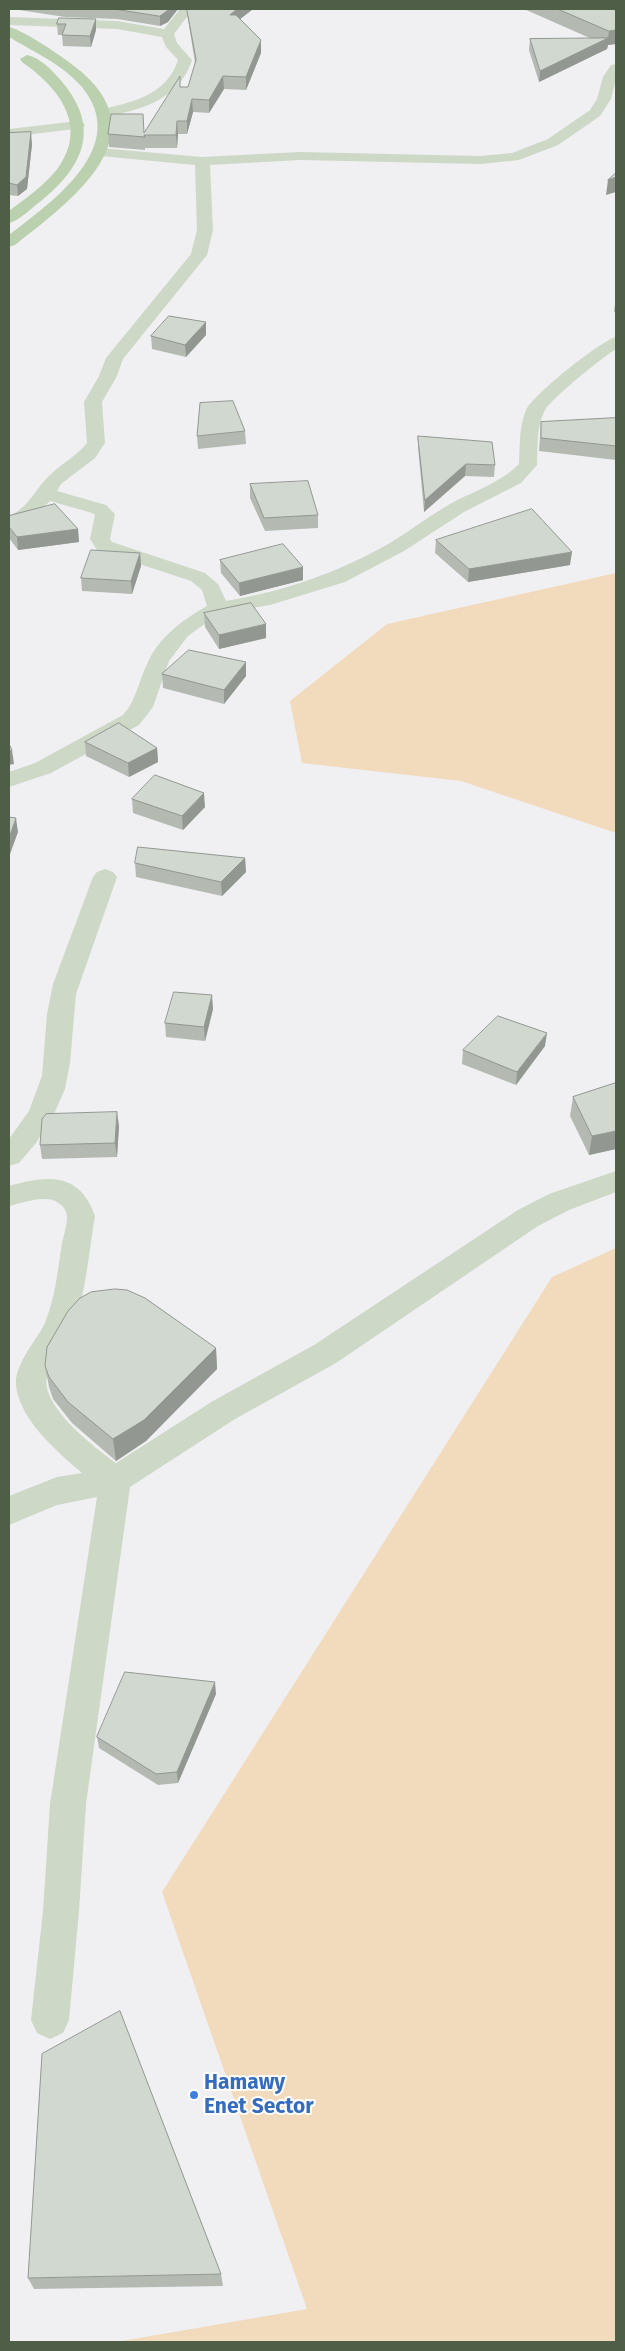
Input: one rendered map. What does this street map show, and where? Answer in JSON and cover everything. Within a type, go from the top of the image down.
[{"type":"main road","points":[[9,31],[72,70],[93,91],[104,113],[105,130],[100,152],[86,176],[9,242]]},
{"type":"main road","points":[[9,218],[64,171],[73,154],[78,137],[78,125],[71,104],[55,81],[16,53]]},
{"type":"main road","points":[[51,184],[74,188]]},
{"type":"street","points":[[9,14],[11,9]]},
{"type":"street","points":[[167,34],[187,9]]},
{"type":"street","points":[[9,21],[117,25],[167,34]]},
{"type":"street","points":[[104,113],[125,110],[146,103],[158,96],[179,77],[185,60],[171,44],[167,34]]},
{"type":"street","points":[[100,152],[202,161],[300,156],[481,160],[514,157],[553,142],[596,113],[604,99],[610,77],[616,68]]},
{"type":"street","points":[[9,133],[78,125]]},
{"type":"street","points":[[9,523],[22,518],[46,494],[54,481],[88,454],[96,443],[93,402],[108,376],[115,358],[199,255],[205,239],[206,226],[203,206],[202,161]]},
{"type":"street","points":[[9,780],[43,768],[131,720],[142,707],[144,695],[159,660],[181,632],[218,608],[262,601],[338,578],[397,547],[457,508],[514,479],[528,466],[532,416],[540,402],[595,355],[616,342]]},
{"type":"street","points":[[46,494],[99,509],[105,514],[100,540],[104,546],[198,576],[211,588],[218,608]]},
{"type":"street","points":[[9,1156],[38,1120],[52,1083],[57,1064],[56,1047],[66,984],[105,877]]},
{"type":"street","points":[[9,1511],[33,1499],[57,1491],[115,1480],[224,1410],[325,1354],[528,1218],[559,1202],[616,1181]]},
{"type":"street","points":[[9,1196],[36,1190],[54,1190],[72,1196],[80,1208],[81,1216],[78,1234],[60,1319],[31,1383],[36,1404],[64,1437],[95,1466],[115,1480]]},
{"type":"street","points":[[50,2020],[61,1911],[68,1804],[115,1480]]},
{"type":"shaded area","points":[[616,573],[616,833],[461,781],[302,763],[290,701],[387,624]]},
{"type":"shaded area","points":[[616,1248],[616,2342],[116,2342],[307,2309],[162,1892],[552,1277]]},
{"type":"building","points":[[114,9],[169,9],[160,16]]},
{"type":"building","points":[[187,9],[237,9],[230,15],[236,15],[261,40],[246,77],[223,76],[209,100],[192,99],[187,121],[177,121],[176,135],[144,135],[145,137],[108,134],[111,114],[143,114],[144,133],[180,76],[180,87],[188,87],[196,60]]},
{"type":"building","points":[[558,9],[616,10],[616,30],[609,31]]},
{"type":"building","points":[[59,18],[96,19],[90,36],[62,35],[66,24],[57,24]]},
{"type":"building","points":[[608,38],[540,71],[530,39]]},
{"type":"building","points":[[31,132],[26,177],[17,185],[9,183],[9,133]]},
{"type":"building","points":[[616,173],[616,177],[608,180]]},
{"type":"building","points":[[169,316],[206,322],[185,345],[151,336]]},
{"type":"building","points":[[233,401],[245,431],[197,436],[200,403]]},
{"type":"building","points":[[616,418],[616,446],[541,438],[541,422]]},
{"type":"building","points":[[418,436],[492,442],[495,465],[466,464],[425,500]]},
{"type":"building","points":[[308,481],[318,515],[264,518],[250,484]]},
{"type":"building","points":[[55,504],[78,529],[17,537],[9,527],[9,516]]},
{"type":"building","points":[[532,509],[572,552],[469,569],[436,540]]},
{"type":"building","points":[[283,544],[303,567],[239,583],[220,560]]},
{"type":"building","points":[[91,550],[140,553],[131,581],[81,578]]},
{"type":"building","points":[[251,603],[266,624],[219,635],[204,613]]},
{"type":"building","points":[[189,650],[246,662],[224,690],[162,674]]},
{"type":"building","points":[[119,723],[157,748],[128,763],[85,742]]},
{"type":"building","points":[[155,775],[204,793],[182,816],[132,799]]},
{"type":"building","points":[[9,817],[16,818],[9,838]]},
{"type":"building","points":[[138,847],[245,858],[221,882],[135,863]]},
{"type":"building","points":[[174,992],[212,995],[204,1027],[165,1023]]},
{"type":"building","points":[[498,1016],[547,1033],[517,1072],[463,1050]]},
{"type":"building","points":[[616,1083],[616,1131],[592,1136],[573,1097]]},
{"type":"building","points":[[117,1112],[115,1143],[40,1145],[42,1119],[46,1114]]},
{"type":"building","points":[[115,1289],[127,1290],[145,1298],[216,1348],[144,1420],[113,1439],[68,1402],[49,1377],[45,1366],[47,1347],[68,1311],[80,1298],[91,1292]]},
{"type":"building","points":[[125,1672],[215,1682],[177,1772],[156,1774],[97,1737]]},
{"type":"building","points":[[120,2011],[221,2274],[28,2278],[42,2054]]},
{"type":"place","name":"Hamawy Enet Sector","points":[[194,2095]]}]
